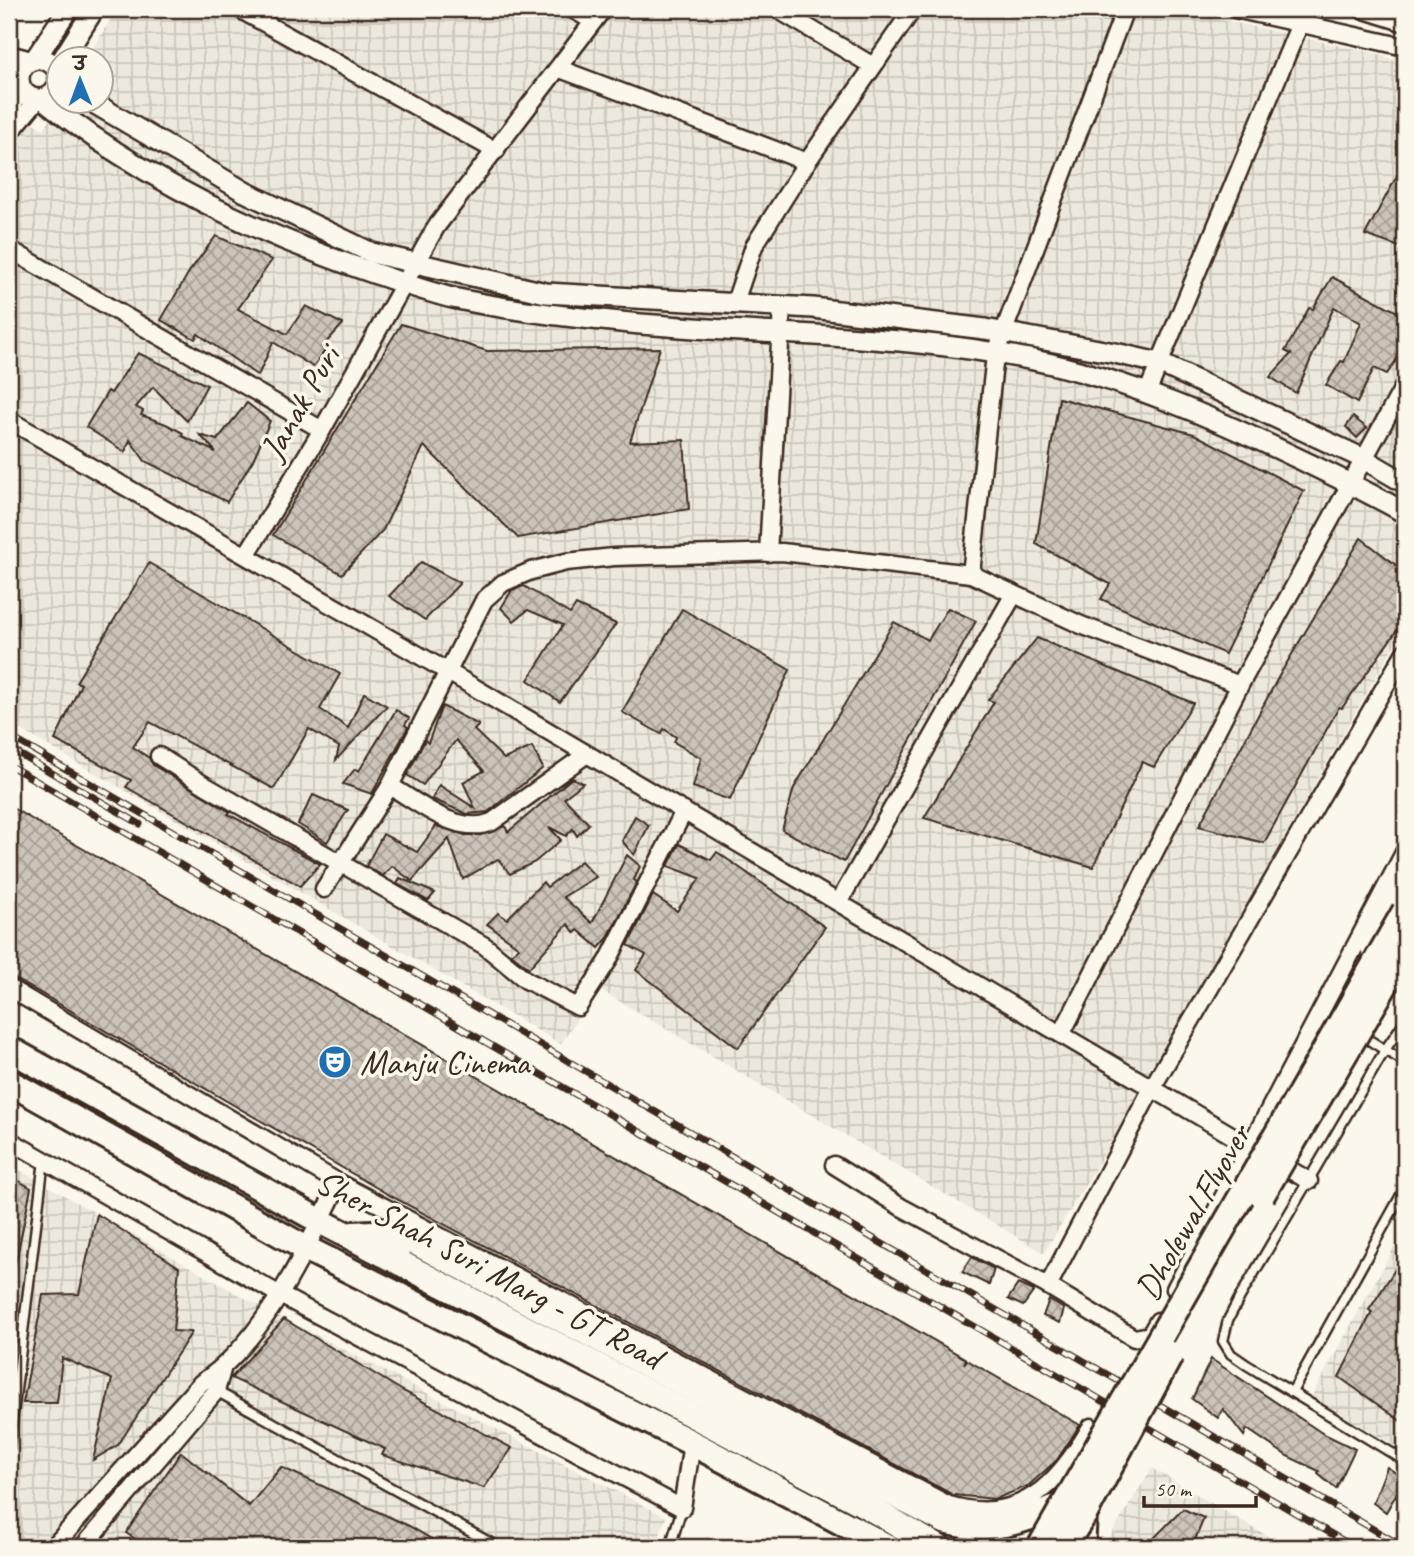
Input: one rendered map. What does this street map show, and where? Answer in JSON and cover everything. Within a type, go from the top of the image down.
[{"type":"main road","points":[[1391,967],[1372,940],[1405,884]]},
{"type":"main road","name":"Dholewal Flyover","points":[[1391,967],[1405,911]]},
{"type":"main road","name":"Dholewal Flyover","points":[[1040,1547],[1076,1508],[1191,1319],[1391,967],[1405,951]]},
{"type":"main road","name":"Sher Shah Suri Marg - GT Road","points":[[9,1049],[320,1221],[847,1495],[938,1547]]},
{"type":"main road","name":"Sher Shah Suri Marg - GT Road","points":[[9,1082],[305,1248],[692,1443],[888,1547]]},
{"type":"main road","points":[[345,1234],[372,1233],[416,1243],[944,1521],[986,1528],[1010,1525],[1076,1508],[1082,1547]]},
{"type":"main road","name":"Dholewal Flyover","points":[[1063,1547],[1076,1508]]},
{"type":"street","points":[[9,119],[19,72],[33,60],[68,9]]},
{"type":"street","points":[[72,46],[94,9]]},
{"type":"street","points":[[239,9],[496,150]]},
{"type":"street","points":[[572,9],[598,15]]},
{"type":"street","points":[[777,9],[873,66]]},
{"type":"street","points":[[734,305],[754,246],[807,162],[913,9]]},
{"type":"street","points":[[971,574],[995,355],[1125,9]]},
{"type":"street","points":[[1235,9],[1303,16],[1405,47]]},
{"type":"street","points":[[1361,9],[1405,23]]},
{"type":"street","name":"Janak Puri","points":[[247,554],[322,430],[436,227],[560,69],[598,15]]},
{"type":"street","points":[[1148,391],[1303,16]]},
{"type":"street","points":[[9,54],[46,62]]},
{"type":"street","points":[[560,69],[807,162]]},
{"type":"street","points":[[16,82],[27,96],[46,98]]},
{"type":"street","points":[[9,134],[40,99]]},
{"type":"street","points":[[40,99],[78,128],[161,180],[303,249],[452,298],[608,321],[912,342],[1049,363],[1148,391],[1350,481],[1405,513]]},
{"type":"street","points":[[116,116],[245,192],[372,253],[546,293],[827,310],[1003,334],[1159,363],[1364,459],[1405,483]]},
{"type":"street","points":[[9,248],[322,430]]},
{"type":"street","points":[[768,553],[782,307]]},
{"type":"street","points":[[1062,1033],[1240,685],[1405,384]]},
{"type":"street","points":[[9,420],[247,554],[1309,1181]]},
{"type":"street","points":[[324,889],[390,786],[450,673],[484,600],[503,583],[531,571],[566,562],[614,557],[768,553],[971,574],[1081,625],[1240,685]]},
{"type":"street","points":[[839,902],[1014,594]]},
{"type":"street","points":[[1048,1286],[1152,1088],[1405,652]]},
{"type":"street","points":[[390,786],[457,824],[474,828],[492,822],[586,754]]},
{"type":"street","points":[[159,756],[485,946],[526,980],[578,1007],[608,961],[684,811]]},
{"type":"street","points":[[834,1165],[901,1207],[1048,1286],[1127,1335],[1140,1339],[1150,1335],[1323,1012],[1405,851]]},
{"type":"street","points":[[9,988],[339,1183],[949,1504],[986,1512],[1016,1505],[1053,1482],[1072,1460],[1091,1427]]},
{"type":"street","points":[[9,1140],[280,1296],[682,1508],[692,1443]]},
{"type":"street","points":[[53,1547],[201,1383],[222,1370],[280,1296],[339,1183]]},
{"type":"street","points":[[83,1547],[216,1391],[222,1370]]},
{"type":"lane","points":[[1323,1012],[1405,1062]]},
{"type":"lane","points":[[1405,1021],[1385,1050],[1240,1297],[1223,1333],[1223,1341],[1231,1354],[1405,1461]]},
{"type":"lane","points":[[9,1447],[44,1160]]},
{"type":"lane","points":[[1292,1392],[1405,1188]]},
{"type":"lane","points":[[201,1383],[498,1547]]},
{"type":"lane","points":[[670,1547],[682,1508]]},
{"type":"shaded area","points":[[117,9],[1172,9],[1383,55],[1405,66],[1405,626],[1101,1159],[1044,1253],[597,988],[561,1044],[9,723],[9,110],[44,129],[52,116],[116,116],[116,46],[94,46]]},
{"type":"shaded area","points":[[9,1164],[250,1301],[666,1517],[656,1547],[9,1547]]},
{"type":"shaded area","points":[[1405,1228],[1405,1452],[1311,1397]]},
{"type":"shaded area","points":[[1152,1468],[1286,1547],[1112,1547],[1109,1538]]},
{"type":"building","points":[[1405,161],[1405,249],[1365,235]]},
{"type":"building","points":[[216,236],[272,260],[238,309],[287,334],[306,306],[343,324],[322,347],[326,349],[313,367],[273,342],[258,376],[198,334],[195,339],[161,320],[189,272]]},
{"type":"building","points":[[1332,277],[1405,316],[1405,347],[1387,374],[1374,368],[1357,403],[1326,385],[1341,361],[1344,362],[1361,323],[1334,307],[1296,393],[1270,377],[1291,354],[1285,351],[1309,308],[1313,309]]},
{"type":"building","points":[[401,324],[487,351],[660,348],[630,442],[684,440],[689,509],[518,538],[424,446],[383,530],[342,574],[273,535]]},
{"type":"building","points":[[138,353],[207,385],[187,421],[153,387],[136,407],[143,411],[141,415],[166,424],[183,433],[182,436],[216,452],[200,435],[217,440],[247,403],[270,421],[253,460],[227,502],[145,461],[130,440],[125,452],[86,427],[108,391],[111,393]]},
{"type":"building","points":[[1059,398],[1194,434],[1304,491],[1225,654],[1101,599],[1110,584],[1036,544]]},
{"type":"building","points":[[1353,417],[1367,428],[1357,438],[1346,427]]},
{"type":"building","points":[[1361,538],[1405,572],[1405,619],[1342,708],[1339,707],[1264,843],[1199,826],[1279,676]]},
{"type":"building","points":[[421,562],[460,583],[425,620],[389,596]]},
{"type":"building","points":[[149,563],[340,674],[320,709],[348,728],[364,693],[387,706],[336,760],[339,747],[309,729],[274,789],[150,722],[133,747],[149,758],[153,765],[230,812],[228,814],[320,864],[300,886],[126,787],[131,780],[55,740],[81,684],[76,682]]},
{"type":"building","points":[[524,586],[570,614],[576,605],[616,624],[560,702],[528,680],[563,625],[528,610],[514,621],[501,608],[512,590]]},
{"type":"building","points":[[948,608],[976,621],[844,862],[782,830],[794,788],[894,622],[928,640]]},
{"type":"building","points":[[682,609],[790,670],[730,800],[693,787],[701,758],[674,742],[676,737],[664,729],[661,734],[622,712]]},
{"type":"building","points":[[1037,638],[1193,703],[1154,767],[1142,762],[1093,867],[924,818],[994,702],[988,700]]},
{"type":"building","points":[[442,706],[479,725],[474,730],[504,759],[532,747],[543,768],[488,812],[467,814],[432,799],[439,785],[475,808],[463,782],[484,771],[456,740],[423,785],[407,775],[425,740],[428,743]]},
{"type":"building","points":[[396,710],[409,718],[405,725],[408,727],[372,794],[343,784],[355,769],[359,771]]},
{"type":"building","points":[[572,778],[583,783],[564,798],[589,824],[577,836],[573,829],[566,836],[549,827],[561,840],[535,862],[510,874],[498,859],[463,879],[449,839],[412,881],[392,866],[383,876],[366,866],[383,834],[417,852],[436,826],[465,835],[481,835],[505,826],[508,832]]},
{"type":"building","points":[[313,795],[348,810],[327,842],[298,824]]},
{"type":"building","points":[[9,806],[966,1359],[964,1364],[967,1360],[1080,1425],[1057,1460],[1028,1486],[995,1499],[953,1495],[389,1195],[9,975]]},
{"type":"building","points":[[635,816],[649,825],[634,855],[622,841]]},
{"type":"building","points":[[679,844],[711,860],[717,852],[825,927],[738,1048],[636,970],[646,955],[628,945],[653,895],[677,911],[700,878],[668,866]]},
{"type":"building","points":[[627,855],[640,866],[634,880],[637,882],[607,939],[599,948],[578,930],[575,933],[568,924],[529,968],[511,954],[519,947],[487,924],[498,913],[507,919],[543,882],[547,887],[581,861],[596,877],[563,897],[592,923]]},
{"type":"building","points":[[400,878],[435,893],[428,901],[397,884]]},
{"type":"building","points":[[9,1175],[31,1188],[14,1271],[9,1270]]},
{"type":"building","points":[[97,1214],[179,1267],[173,1331],[192,1332],[118,1445],[93,1460],[112,1379],[62,1358],[57,1403],[23,1403],[43,1295],[79,1294]]},
{"type":"building","points":[[1405,1254],[1405,1424],[1339,1377],[1372,1312],[1369,1310]]},
{"type":"building","points":[[972,1257],[994,1269],[989,1285],[962,1272]]},
{"type":"building","points":[[1018,1284],[1034,1291],[1023,1306],[1008,1299]]},
{"type":"building","points":[[1049,1300],[1064,1309],[1060,1323],[1043,1316]]},
{"type":"building","points":[[284,1319],[403,1391],[512,1448],[484,1488],[382,1455],[385,1449],[231,1378]]},
{"type":"building","points":[[1211,1359],[1322,1433],[1355,1449],[1336,1489],[1318,1474],[1319,1471],[1287,1456],[1247,1429],[1244,1436],[1223,1409],[1218,1418],[1192,1399]]},
{"type":"building","points":[[181,1452],[249,1506],[281,1467],[409,1526],[445,1547],[148,1547],[126,1533]]},
{"type":"building","points":[[1387,1467],[1405,1479],[1386,1512],[1373,1503]]},
{"type":"building","points":[[1183,1509],[1204,1518],[1192,1547],[1157,1547],[1150,1542]]},
{"type":"railway","points":[[9,736],[1404,1547]]},
{"type":"railway","points":[[9,748],[140,824]]},
{"type":"railway","points":[[9,765],[1354,1547]]},
{"type":"place","name":"Manju Cinema","points":[[335,1062]]}]
